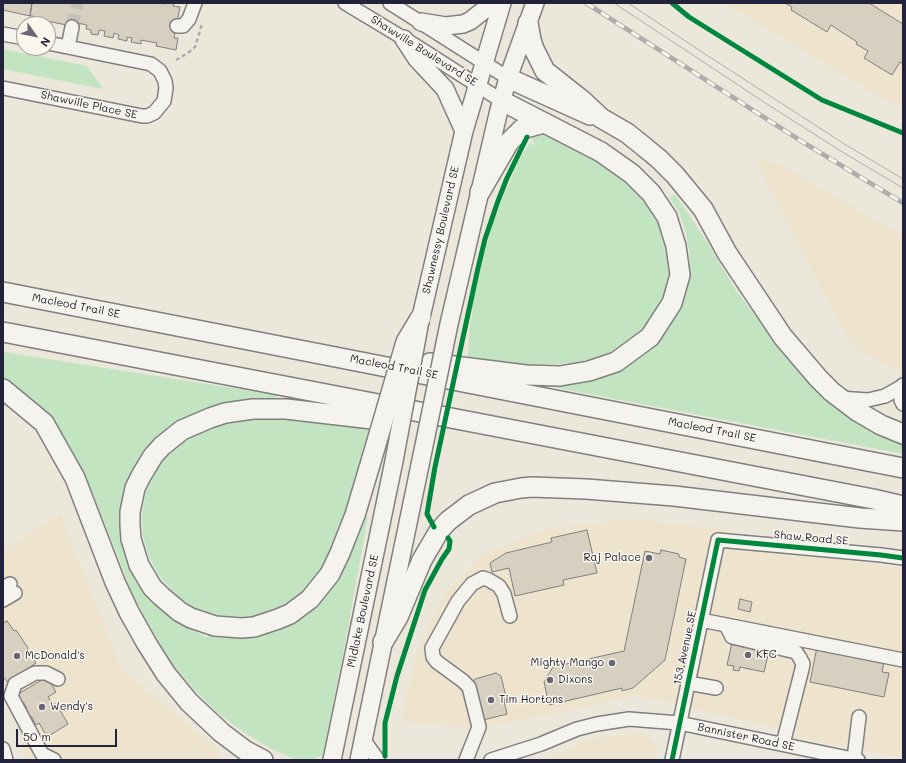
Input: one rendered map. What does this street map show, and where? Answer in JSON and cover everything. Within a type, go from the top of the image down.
[{"type":"highway","points":[[533,11],[531,40],[545,71],[583,101],[601,118]]},
{"type":"highway","points":[[508,78],[588,114],[601,118],[627,133],[659,159],[676,175],[703,209],[728,253],[783,337],[818,378],[838,397],[857,411],[903,434]]},
{"type":"highway","points":[[378,364],[393,358],[526,375],[560,376],[589,371],[616,362],[650,337],[672,303],[680,275],[676,246],[667,217],[651,193],[632,174],[601,152],[502,101]]},
{"type":"highway","points":[[480,192],[509,142],[522,129],[544,123]]},
{"type":"highway","name":"Macleod Trail SE","points":[[3,292],[378,364],[903,468]]},
{"type":"highway","points":[[421,317],[406,342],[372,458],[355,515],[330,574],[310,600],[290,614],[278,619],[254,627],[241,628],[215,626],[192,618],[170,604],[161,596],[152,587],[139,565],[131,539],[130,512],[135,488],[153,456],[162,446],[182,430],[210,418],[238,411],[286,409],[373,420],[545,436]]},
{"type":"highway","points":[[3,332],[874,499],[903,506]]},
{"type":"highway","points":[[3,389],[44,423],[75,478],[115,582],[129,612],[156,659],[176,688],[189,702],[248,756],[263,760]]},
{"type":"highway","points":[[383,642],[398,617],[422,560],[439,531],[453,517],[469,505],[495,493],[521,488],[586,489],[674,496],[860,518],[903,521]]},
{"type":"main road","points":[[421,22],[446,26],[463,24],[470,21],[493,3]]},
{"type":"main road","name":"Shawnessy Boulevard SE","points":[[394,461],[421,317],[464,131],[502,3]]},
{"type":"main road","points":[[359,760],[449,324],[508,78],[533,11]]},
{"type":"main road","points":[[404,39],[417,59],[445,89],[464,131]]},
{"type":"main road","name":"Midlake Boulevard SE","points":[[332,760],[394,461]]},
{"type":"street","points":[[176,26],[183,26],[189,19],[195,3]]},
{"type":"street","name":"Shawville Boulevard SE","points":[[345,3],[502,101]]},
{"type":"street","name":"Shawville Boulevard SE","points":[[390,3],[508,78]]},
{"type":"street","points":[[68,47],[72,27]]},
{"type":"street","points":[[3,34],[16,36]]},
{"type":"street","name":"Shawville Place SE","points":[[3,88],[142,116],[148,116],[154,113],[162,104],[166,93],[165,81],[160,71],[151,64],[56,45]]},
{"type":"street","points":[[838,397],[868,400],[885,396],[902,386]]},
{"type":"street","points":[[902,386],[901,400],[903,404]]},
{"type":"street","name":"Shaw Road SE","points":[[718,540],[903,558]]},
{"type":"street","name":"153 Avenue SE","points":[[672,760],[718,540]]},
{"type":"street","points":[[466,760],[479,726],[468,687],[463,681],[437,662],[433,657],[432,648],[458,601],[472,584],[483,578],[499,586],[504,594],[510,616]]},
{"type":"street","points":[[3,600],[9,588]]},
{"type":"street","points":[[701,620],[903,660]]},
{"type":"street","points":[[726,625],[732,637],[796,652],[803,664],[783,744]]},
{"type":"street","points":[[54,760],[42,754],[11,696],[15,684],[35,673],[46,673],[58,679]]},
{"type":"street","points":[[688,683],[716,688]]},
{"type":"street","points":[[856,760],[859,717]]},
{"type":"street","name":"Bannister Road SE","points":[[491,760],[541,744],[578,729],[613,720],[636,719],[679,723],[856,760]]},
{"type":"street","points":[[363,739],[378,760]]},
{"type":"street","name":"Bannister Road SE","points":[[517,760],[541,744]]},
{"type":"street","points":[[3,749],[6,760]]},
{"type":"path","points":[[176,60],[195,47],[204,17]]},
{"type":"shaded area","points":[[725,3],[903,3],[903,108],[885,100]]},
{"type":"shaded area","points":[[756,161],[776,162],[903,236],[903,373],[853,347],[819,285]]},
{"type":"shaded area","points":[[60,513],[121,668],[205,738],[218,751],[223,760],[25,760],[20,725],[3,700],[3,552]]},
{"type":"shaded area","points":[[632,519],[732,530],[730,545],[903,568],[903,758],[795,737],[796,733],[637,695],[554,714],[475,729],[400,721],[417,652],[443,596],[482,555],[550,528]]},
{"type":"shaded area","points":[[642,733],[657,747],[656,760],[545,760],[588,739]]},
{"type":"green space","points":[[3,49],[16,52],[16,56],[38,56],[87,66],[103,89],[3,69]]},
{"type":"green space","points":[[538,127],[619,168],[669,229],[671,287],[643,333],[625,345],[604,355],[574,363],[553,364],[525,364],[468,357],[470,324],[473,311],[471,310],[481,263],[494,220],[518,161],[530,143],[532,145],[534,142],[528,135]]},
{"type":"green space","points":[[675,194],[707,242],[735,289],[766,330],[800,368],[903,438],[903,454],[542,385],[543,380],[656,342],[670,325],[680,307],[687,287],[690,268],[689,249],[685,229],[679,212],[670,198]]},
{"type":"green space","points":[[3,352],[277,395],[276,401],[187,421],[127,497],[156,602],[169,616],[179,623],[206,637],[212,633],[296,617],[363,515],[368,516],[323,756],[317,757],[314,760],[296,760],[272,749],[246,734],[219,714],[193,688],[176,668],[163,649],[134,597],[93,494],[67,444],[3,380]]},
{"type":"green space","points":[[275,417],[369,427],[371,432],[361,474],[327,563],[302,595],[282,608],[262,615],[236,618],[217,615],[196,608],[180,598],[167,585],[158,574],[149,557],[143,537],[142,515],[145,495],[156,471],[165,457],[181,443],[198,432],[223,423],[248,418]]},
{"type":"building","points":[[3,3],[32,3],[30,16],[3,10]]},
{"type":"building","points":[[32,3],[174,3],[173,6],[180,7],[174,38],[178,38],[176,50],[156,46],[157,43],[141,40],[141,44],[131,42],[132,38],[127,37],[127,41],[118,39],[119,35],[114,33],[113,38],[104,36],[105,31],[99,30],[98,35],[91,34],[91,30],[86,29],[87,25],[77,23],[76,27],[56,23],[56,16],[30,16]]},
{"type":"building","points":[[785,3],[869,3],[903,24],[903,64],[900,62],[892,75],[864,58],[868,51],[856,44],[857,42],[831,25],[827,32],[791,10],[792,7]]},
{"type":"building","points":[[587,530],[597,573],[563,580],[564,585],[515,596],[509,568],[492,572],[490,563],[506,553],[552,542],[551,538]]},
{"type":"building","points":[[661,550],[679,554],[679,557],[686,559],[665,660],[633,688],[622,691],[622,688],[549,705],[544,682],[553,667],[624,651],[645,551],[660,554]]},
{"type":"building","points":[[740,599],[752,602],[750,612],[738,609]]},
{"type":"building","name":"McDonald's","points":[[7,621],[14,631],[16,630],[36,663],[7,682],[3,676],[3,623]]},
{"type":"building","name":"KFC","points":[[732,643],[769,651],[764,672],[740,667],[739,671],[733,670],[734,666],[727,665]]},
{"type":"building","points":[[817,647],[884,661],[882,672],[889,673],[884,697],[810,682]]},
{"type":"building","points":[[496,673],[501,676],[506,697],[504,701],[507,714],[483,720],[472,683],[475,679]]},
{"type":"building","name":"Wendy's","points":[[47,677],[56,692],[48,697],[53,705],[56,703],[68,724],[47,737],[39,723],[36,725],[31,716],[30,717],[25,709],[27,708],[18,698],[20,697],[18,694]]},
{"type":"tunnel","points":[[72,27],[77,3]]},
{"type":"tram line","points":[[614,3],[770,106],[903,188]]},
{"type":"tram line","points":[[628,3],[846,145],[903,179]]},
{"type":"railway","points":[[586,3],[801,141],[903,203]]},
{"type":"cycle path","points":[[672,3],[689,17],[822,100],[903,133]]},
{"type":"cycle path","points":[[434,527],[427,514],[429,502],[435,467],[478,268],[485,239],[498,201],[507,178],[527,137]]},
{"type":"cycle path","points":[[385,756],[385,723],[397,676],[425,590],[449,549],[450,541],[448,538]]},
{"type":"cycle path","points":[[672,760],[718,540],[903,558]]},
{"type":"place","name":"Raj Palace","points":[[649,558]]},
{"type":"place","name":"KFC","points":[[748,655]]},
{"type":"place","name":"McDonald's","points":[[17,656]]},
{"type":"place","name":"Mighty Mango","points":[[612,663]]},
{"type":"place","name":"Dixons","points":[[550,680]]},
{"type":"place","name":"Tim Hortons","points":[[491,700]]},
{"type":"place","name":"Wendy's","points":[[42,707]]}]
